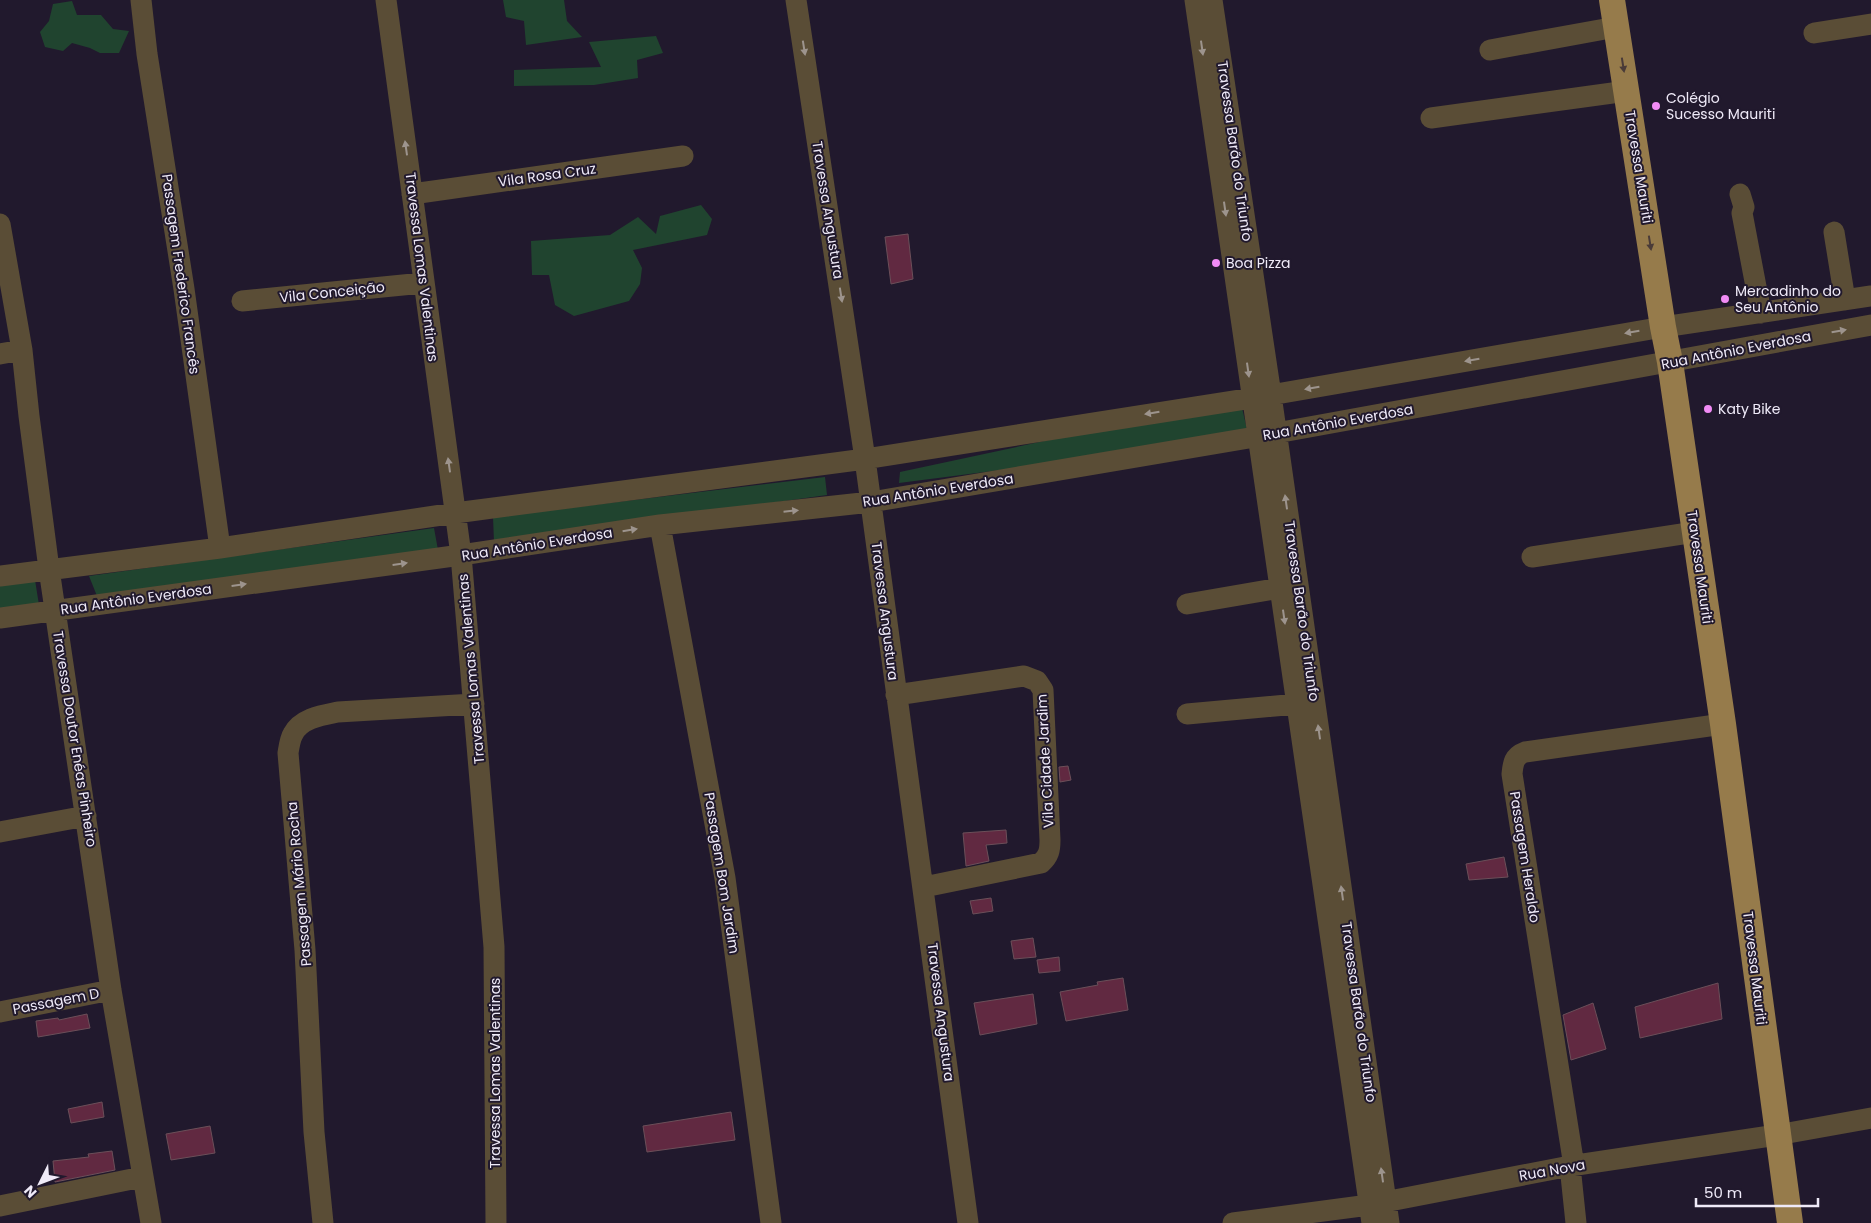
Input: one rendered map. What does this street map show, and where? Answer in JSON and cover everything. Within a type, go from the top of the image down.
[{"type":"main road","name":"Travessa Mauriti","points":[[1612,0],[1670,362],[1723,724],[1790,1223]]},
{"type":"street","name":"Passagem Frederico Francês","points":[[140,0],[184,289],[220,548]]},
{"type":"street","name":"Travessa Lomas Valentinas","points":[[386,0],[461,555],[494,947],[496,1223]]},
{"type":"street","name":"Travessa Angustura","points":[[796,0],[871,502],[905,694],[924,887],[968,1223]]},
{"type":"street","name":"Travessa Barão do Triunfo","points":[[1195,0],[1224,137]]},
{"type":"street","name":"Travessa Barão do Triunfo","points":[[1212,0],[1224,137],[1353,1029],[1375,1210],[1389,1223]]},
{"type":"street","points":[[1814,34],[1871,24]]},
{"type":"street","points":[[1490,50],[1616,27]]},
{"type":"street","points":[[1430,118],[1627,91]]},
{"type":"street","name":"Vila Rosa Cruz","points":[[412,194],[683,156]]},
{"type":"street","points":[[1740,194],[1744,207],[1742,213],[1761,313]]},
{"type":"street","name":"Travessa Doutor Enéas Pinheiro","points":[[0,224],[22,350],[49,569],[111,990],[150,1223]]},
{"type":"street","points":[[1834,232],[1845,300]]},
{"type":"street","name":"Vila Conceição","points":[[242,301],[423,283]]},
{"type":"street","points":[[0,576],[220,548],[455,513],[865,459],[1262,396],[1663,326],[1871,296]]},
{"type":"street","points":[[1719,318],[1712,326],[1710,336],[1715,346],[1724,352]]},
{"type":"street","name":"Rua Antônio Everdosa","points":[[0,618],[461,555],[660,525],[871,502],[1267,435],[1871,325]]},
{"type":"street","points":[[0,354],[22,350]]},
{"type":"street","name":"Travessa Barão do Triunfo","points":[[1267,435],[1280,588],[1297,704],[1319,795]]},
{"type":"street","name":"Passagem Bom Jardim","points":[[660,525],[725,878],[771,1223]]},
{"type":"street","points":[[1532,557],[1695,532]]},
{"type":"street","points":[[1187,604],[1280,588]]},
{"type":"street","name":"Vila Cidade Jardim","points":[[905,694],[1024,676],[1037,680],[1043,690],[1050,840],[1050,850],[1046,858],[1042,863],[924,887]]},
{"type":"street","name":"Passagem Mário Rocha","points":[[323,1223],[314,1132],[305,950],[288,753],[293,734],[304,722],[319,716],[338,712],[474,704]]},
{"type":"street","points":[[1187,714],[1297,704]]},
{"type":"street","name":"Passagem Heraldo","points":[[1572,1166],[1512,764],[1519,754],[1524,752],[1723,724]]},
{"type":"street","points":[[0,832],[86,816]]},
{"type":"street","name":"Passagem D","points":[[0,1012],[111,990]]},
{"type":"street","name":"Rua Nova","points":[[1233,1223],[1375,1210],[1572,1166],[1777,1135],[1871,1118]]},
{"type":"street","points":[[1572,1166],[1576,1223]]},
{"type":"street","points":[[0,1206],[142,1177]]},
{"type":"green space","points":[[503,0],[564,0],[567,21],[582,37],[526,45],[524,21],[506,17]]},
{"type":"green space","points":[[72,1],[77,15],[101,15],[113,29],[129,31],[119,53],[100,53],[72,43],[63,51],[45,47],[40,32],[49,21],[53,4]]},
{"type":"green space","points":[[656,36],[663,53],[637,60],[638,78],[594,85],[514,86],[514,70],[601,67],[589,42]]},
{"type":"green space","points":[[701,205],[712,219],[707,235],[633,250],[642,268],[640,284],[629,301],[574,316],[555,305],[549,275],[532,275],[531,241],[610,235],[638,217],[656,234],[660,216]]},
{"type":"green space","points":[[1240,399],[1249,438],[899,483],[900,472]]},
{"type":"green space","points":[[825,477],[827,495],[494,542],[493,517]]},
{"type":"green space","points":[[434,528],[438,550],[97,596],[89,576]]},
{"type":"green space","points":[[35,580],[39,605],[0,611],[0,585]]},
{"type":"building","points":[[908,234],[913,279],[891,284],[885,237]]},
{"type":"building","points":[[1068,766],[1071,780],[1060,782],[1059,767]]},
{"type":"building","points":[[1006,830],[1007,843],[986,845],[989,861],[966,866],[963,833]]},
{"type":"building","points":[[1504,857],[1508,877],[1469,880],[1466,864]]},
{"type":"building","points":[[991,898],[993,911],[973,914],[970,901]]},
{"type":"building","points":[[1033,938],[1036,957],[1014,959],[1011,941]]},
{"type":"building","points":[[1059,957],[1060,971],[1039,973],[1037,960]]},
{"type":"building","points":[[1123,978],[1128,1010],[1066,1021],[1060,992],[1098,985],[1097,982]]},
{"type":"building","points":[[1718,983],[1722,1019],[1640,1038],[1635,1007]]},
{"type":"building","points":[[1033,994],[1037,1024],[980,1035],[974,1003]]},
{"type":"building","points":[[1593,1003],[1606,1049],[1571,1060],[1563,1015]]},
{"type":"building","points":[[87,1014],[90,1028],[38,1037],[36,1021],[58,1018],[59,1020]]},
{"type":"building","points":[[102,1102],[104,1117],[71,1123],[68,1109]]},
{"type":"building","points":[[731,1112],[735,1140],[647,1152],[643,1126]]},
{"type":"building","points":[[210,1126],[215,1153],[171,1160],[166,1134]]},
{"type":"building","points":[[112,1151],[115,1170],[55,1182],[53,1161],[89,1157],[88,1154]]},
{"type":"place","name":"Colégio Sucesso Mauriti","points":[[1656,106]]},
{"type":"place","name":"Boa Pizza","points":[[1216,263]]},
{"type":"place","name":"Mercadinho do Seu Antônio","points":[[1725,299]]},
{"type":"place","name":"Katy Bike","points":[[1708,409]]}]
